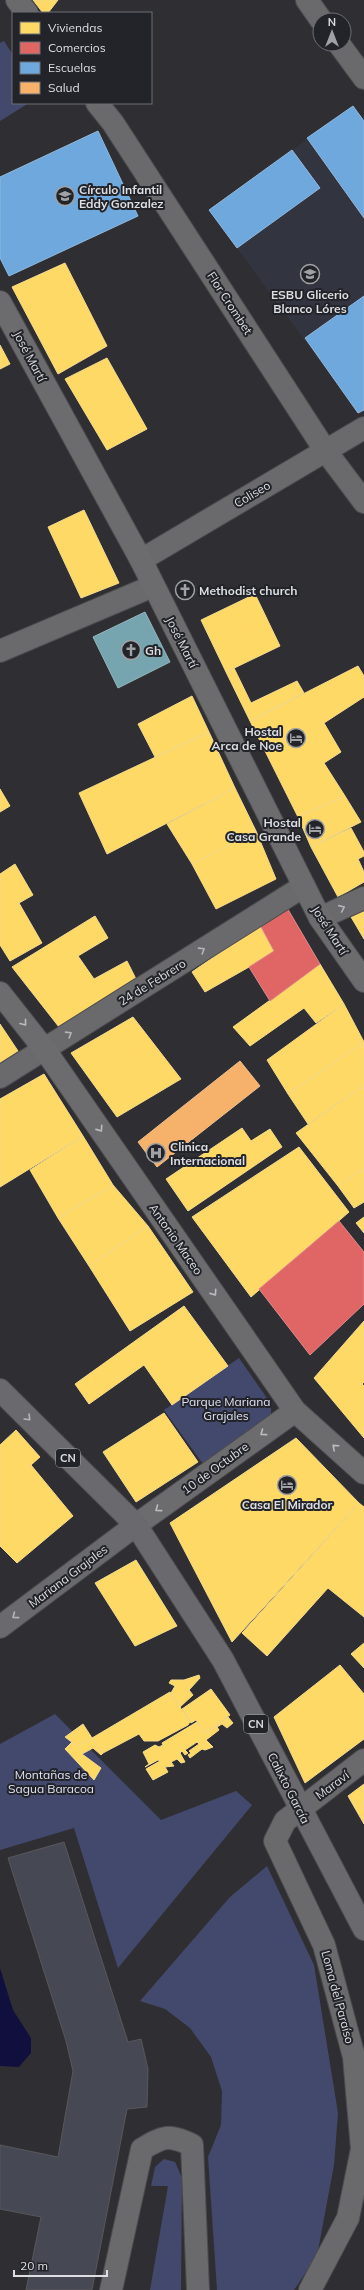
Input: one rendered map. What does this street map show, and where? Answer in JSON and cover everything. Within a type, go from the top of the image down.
[{"type":"main road","name":"José Martí","points":[[0,302],[141,560],[320,918],[364,981]]},
{"type":"main road","name":"Antonio Maceo","points":[[0,993],[44,1050],[295,1411],[364,1473]]},
{"type":"main road","name":"CN","points":[[0,1390],[136,1525]]},
{"type":"main road","name":"10 de Octubre","points":[[136,1525],[295,1411]]},
{"type":"main road","name":"Mariana Grajales","points":[[0,1627],[136,1525]]},
{"type":"main road","name":"Calixto García","points":[[136,1525],[223,1660],[364,1929]]},
{"type":"street","points":[[17,0],[26,12]]},
{"type":"street","points":[[307,0],[315,12]]},
{"type":"street","points":[[345,52],[364,78]]},
{"type":"street","name":"Flor Crombet","points":[[98,104],[113,123],[325,450],[364,502]]},
{"type":"street","name":"Coliseo","points":[[141,560],[364,428]]},
{"type":"street","points":[[0,651],[154,586]]},
{"type":"street","name":"24 de Febrero","points":[[0,1077],[304,886]]},
{"type":"street","points":[[320,918],[364,898]]},
{"type":"street","name":"Maraví","points":[[300,1809],[364,1760]]},
{"type":"street","name":"Loma del Paraíso","points":[[300,1809],[285,1821],[275,1841],[324,1944],[354,2057],[362,2149],[348,2218],[310,2290]]},
{"type":"street","points":[[111,2290],[142,2149],[161,2138],[174,2137],[192,2145],[198,2290]]},
{"type":"shaded area","name":"ESBU Glicerio Blanco Lóres","points":[[353,106],[364,120],[364,410],[358,413],[209,210]]},
{"type":"shaded area","points":[[0,1968],[13,2010],[31,2038],[31,2053],[19,2067],[0,2066]]},
{"type":"green space","points":[[4,41],[12,53],[12,104],[27,104],[0,121],[0,43]]},
{"type":"green space","name":"Parque Mariana Grajales","points":[[239,1358],[271,1404],[271,1417],[203,1464],[164,1410]]},
{"type":"green space","name":"Montañas de Sagua Baracoa","points":[[55,1714],[161,1820],[236,1791],[252,1805],[118,1968],[74,1828],[0,1850],[0,1744]]},
{"type":"green space","points":[[267,1866],[314,1965],[338,2113],[334,2165],[317,2256],[294,2290],[217,2290],[208,2157],[221,2125],[222,2091],[211,2057],[190,2028],[165,2009],[140,2001],[230,1897]]},
{"type":"green space","points":[[164,2159],[175,2162],[182,2178],[181,2290],[150,2290],[168,2186],[151,2186],[155,2167]]},
{"type":"building: Viviendas","points":[[33,0],[58,0],[49,12],[42,12]]},
{"type":"building: Viviendas","points":[[65,263],[107,346],[58,374],[12,287]]},
{"type":"building: Viviendas","points":[[0,345],[10,364],[0,369]]},
{"type":"building: Viviendas","points":[[107,358],[147,429],[107,450],[65,379]]},
{"type":"building: Viviendas","points":[[84,510],[119,583],[81,598],[48,527]]},
{"type":"building: Viviendas","points":[[255,594],[280,646],[226,672],[201,620]]},
{"type":"building: Viviendas","name":"Hostal Arca de Noe","points":[[358,666],[364,676],[364,697],[324,723],[341,752],[324,763],[345,796],[298,817],[250,721]]},
{"type":"building: Viviendas","points":[[234,668],[251,703],[297,681],[304,693],[250,721],[226,672]]},
{"type":"building: Viviendas","points":[[192,696],[209,732],[155,757],[138,724]]},
{"type":"building: Viviendas","points":[[209,732],[235,788],[107,854],[79,793]]},
{"type":"building: Viviendas","points":[[235,788],[256,831],[192,864],[167,824]]},
{"type":"building: Viviendas","points":[[0,789],[10,806],[0,812]]},
{"type":"building: Viviendas","points":[[345,796],[361,822],[311,847],[298,817]]},
{"type":"building: Viviendas","points":[[351,828],[364,852],[364,856],[358,859],[364,872],[364,882],[338,897],[311,847]]},
{"type":"building: Viviendas","points":[[256,831],[276,879],[216,909],[192,864]]},
{"type":"building: Viviendas","points":[[15,864],[33,895],[19,903],[42,943],[10,961],[0,945],[0,874]]},
{"type":"building: Viviendas","points":[[364,910],[364,939],[351,917]]},
{"type":"building: Viviendas","points":[[95,916],[108,938],[78,956],[94,979],[127,961],[136,979],[59,1027],[12,967]]},
{"type":"building: Viviendas","points":[[260,925],[274,951],[205,992],[192,972]]},
{"type":"building: Viviendas","points":[[320,964],[344,1004],[316,1023],[304,1008],[250,1046],[233,1027]]},
{"type":"building: Viviendas","points":[[344,1004],[364,1042],[288,1094],[267,1060]]},
{"type":"building: Viviendas","points":[[133,1017],[181,1079],[117,1117],[71,1053]]},
{"type":"building: Viviendas","points":[[0,1024],[18,1051],[0,1063]]},
{"type":"building: Viviendas","points":[[364,1042],[364,1085],[308,1124],[288,1094]]},
{"type":"building: Viviendas","points":[[44,1074],[83,1136],[0,1187],[0,1099]]},
{"type":"building: Viviendas","points":[[364,1085],[364,1168],[338,1186],[296,1133]]},
{"type":"building: Viviendas","points":[[242,1128],[251,1141],[270,1129],[282,1147],[188,1211],[166,1179]]},
{"type":"building: Viviendas","points":[[83,1136],[113,1185],[58,1218],[30,1170]]},
{"type":"building: Viviendas","points":[[299,1147],[349,1212],[251,1297],[192,1217]]},
{"type":"building: Viviendas","points":[[364,1168],[364,1202],[354,1208],[338,1186]]},
{"type":"building: Viviendas","points":[[113,1185],[148,1226],[89,1266],[58,1218]]},
{"type":"building: Viviendas","points":[[364,1217],[364,1233],[356,1223]]},
{"type":"building: Viviendas","points":[[148,1226],[193,1292],[130,1331],[89,1266]]},
{"type":"building: Viviendas","points":[[184,1306],[228,1366],[172,1405],[144,1365],[89,1404],[75,1384]]},
{"type":"building: Viviendas","points":[[364,1321],[364,1382],[362,1384],[364,1386],[364,1438],[314,1378]]},
{"type":"building: Viviendas","points":[[164,1413],[198,1462],[136,1502],[103,1452]]},
{"type":"building: Viviendas","points":[[16,1430],[40,1457],[31,1465],[73,1516],[17,1563],[0,1546],[0,1445]]},
{"type":"building: Viviendas","points":[[296,1438],[359,1503],[232,1642],[170,1523]]},
{"type":"building: Viviendas","points":[[359,1503],[364,1507],[364,1617],[328,1588],[267,1656],[242,1633]]},
{"type":"building: Viviendas","points":[[136,1560],[177,1626],[135,1646],[95,1583]]},
{"type":"building: Viviendas","points":[[364,1643],[364,1668],[351,1654]]},
{"type":"building: Viviendas","points":[[340,1665],[364,1694],[364,1739],[305,1783],[274,1717]]},
{"type":"building: Viviendas","points":[[199,1675],[200,1678],[189,1690],[193,1695],[180,1707],[171,1693],[175,1686],[169,1683],[171,1680],[184,1680]]},
{"type":"building: Viviendas","points":[[211,1689],[230,1715],[205,1733],[196,1720],[191,1723],[182,1709]]},
{"type":"building: Viviendas","points":[[170,1692],[190,1722],[188,1725],[158,1741],[144,1741],[139,1734],[103,1753],[92,1738]]},
{"type":"building: Viviendas","points":[[228,1717],[233,1723],[227,1728],[222,1724],[217,1727],[219,1730],[206,1740],[213,1747],[205,1750],[202,1749],[190,1758],[188,1755],[191,1753],[189,1751],[199,1744],[197,1742],[185,1750],[188,1753],[185,1755],[182,1751],[180,1753],[185,1762],[181,1763],[177,1759],[171,1762],[174,1766],[165,1767],[168,1772],[153,1780],[146,1769],[160,1761],[158,1760],[145,1767],[149,1764],[143,1752],[155,1745],[159,1747],[163,1745],[162,1743],[197,1722],[205,1733]]},
{"type":"building: Viviendas","points":[[83,1724],[92,1738],[77,1746],[65,1737]]},
{"type":"building: Viviendas","points":[[92,1738],[103,1753],[101,1755],[93,1748],[82,1754],[101,1768],[94,1780],[65,1749],[72,1742],[77,1746]]},
{"type":"building: Viviendas","points":[[364,1784],[364,1824],[348,1796]]},
{"type":"building: Comercios","points":[[286,906],[320,964],[270,1001],[249,967],[274,951],[260,925]]},
{"type":"building: Comercios","points":[[339,1221],[364,1252],[364,1304],[310,1355],[259,1289]]},
{"type":"building: Escuelas","points":[[353,106],[364,121],[364,218],[307,138]]},
{"type":"building: Escuelas","name":"Círculo Infantil Eddy Gonzalez","points":[[98,131],[138,216],[9,276],[0,258],[0,177]]},
{"type":"building: Escuelas","points":[[292,150],[320,188],[237,248],[209,210]]},
{"type":"building: Escuelas","points":[[364,296],[364,410],[358,413],[305,338]]},
{"type":"building: Salud","points":[[240,1061],[260,1086],[157,1167],[138,1142]]},
{"type":"building: Público","name":"Gh","points":[[145,612],[170,662],[118,688],[93,637]]},
{"type":"building: Otros","points":[[64,1842],[128,2042],[141,2039],[148,2069],[147,2107],[127,2109],[92,2290],[26,2290],[41,2217],[0,2209],[0,2145],[58,2157],[73,2071],[66,2041],[8,1858]]},
{"type":"place","name":"Círculo Infantil Eddy Gonzalez","points":[[65,196]]},
{"type":"place","name":"ESBU Glicerio Blanco Lóres","points":[[310,274]]},
{"type":"place","name":"Methodist church","points":[[185,590]]},
{"type":"place","name":"Gh","points":[[131,650]]},
{"type":"place","name":"Hostal Arca de Noe","points":[[296,738]]},
{"type":"place","name":"Hostal Casa Grande","points":[[315,829]]},
{"type":"place","name":"Clinica Internacional","points":[[156,1153]]},
{"type":"place","name":"Casa El Mirador","points":[[287,1485]]}]
